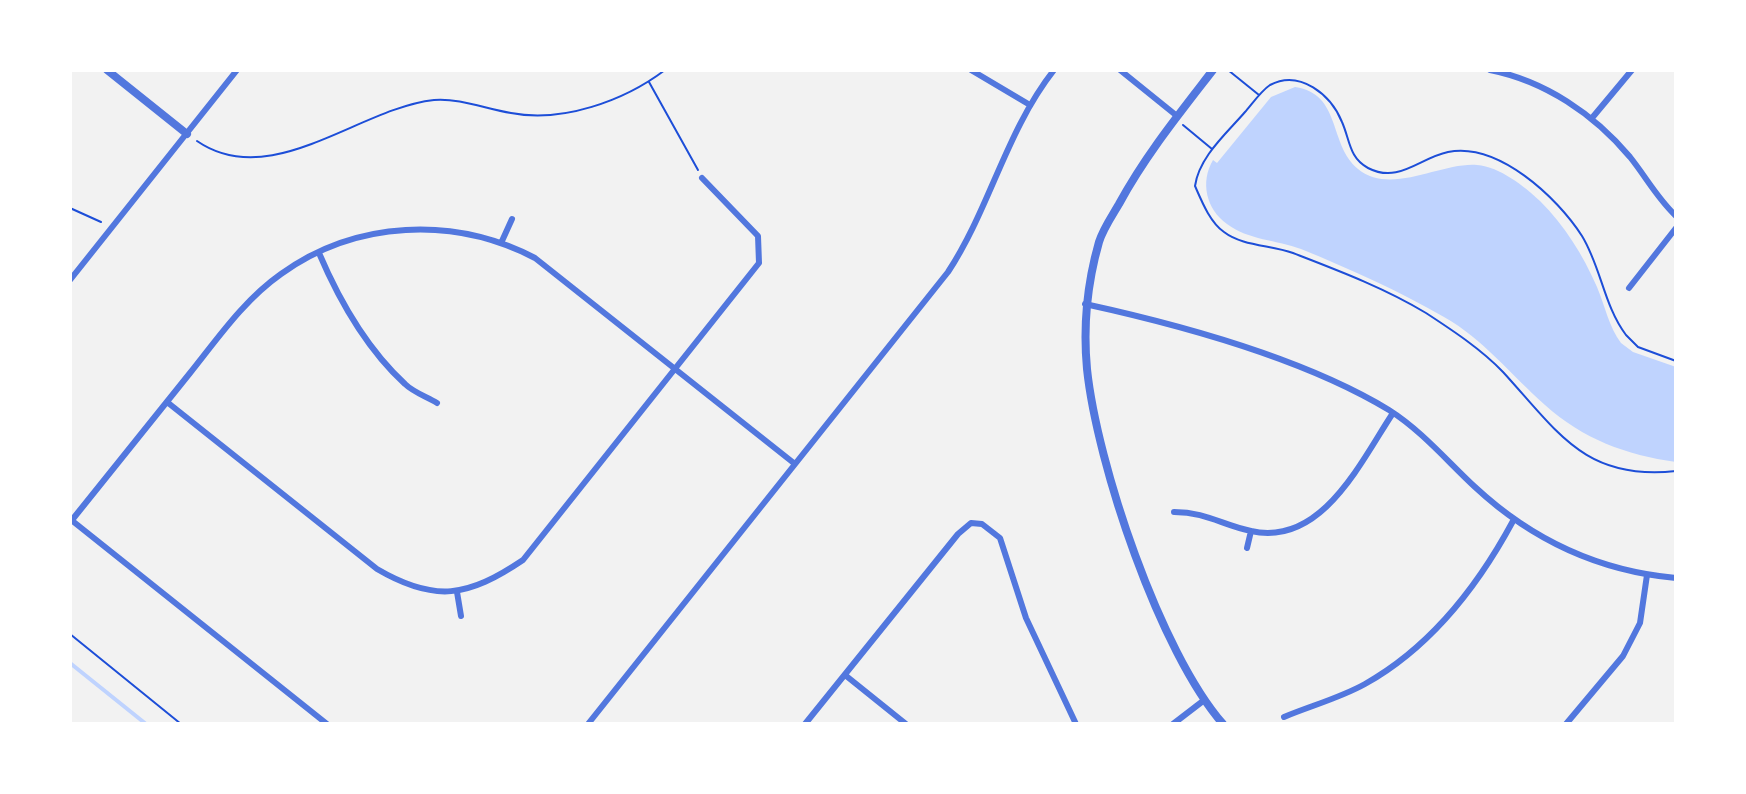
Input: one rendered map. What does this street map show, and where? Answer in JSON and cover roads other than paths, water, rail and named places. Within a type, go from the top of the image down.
[{"type":"street","points":[[107,70],[187,134]]},
{"type":"street","points":[[70,280],[237,70]]},
{"type":"street","points":[[971,70],[1030,105]]},
{"type":"street","points":[[588,724],[948,272],[971,238],[1002,160],[1030,105],[1054,70]]},
{"type":"street","points":[[1120,70],[1176,117]]},
{"type":"street","points":[[1213,70],[1141,163],[1100,239],[1085,304],[1087,367],[1097,429],[1149,592],[1203,701],[1223,724]]},
{"type":"street","points":[[1490,70],[1528,81],[1592,118],[1629,157],[1676,216]]},
{"type":"street","points":[[1592,118],[1632,70]]},
{"type":"street","points":[[167,402],[377,569],[427,592],[457,592],[490,583],[523,560],[759,263],[761,249],[758,236],[702,178]]},
{"type":"street","points":[[502,241],[512,219]]},
{"type":"street","points":[[327,724],[71,520],[241,310],[281,274],[319,253],[370,233],[417,228],[465,232],[502,241],[568,282],[795,464]]},
{"type":"street","points":[[1629,288],[1676,228]]},
{"type":"street","points":[[319,253],[336,293],[356,323],[406,385],[437,403]]},
{"type":"street","points":[[1085,304],[1187,328],[1329,379],[1393,413],[1432,443],[1513,521],[1562,549],[1603,565],[1676,578]]},
{"type":"street","points":[[1174,512],[1201,512],[1251,531],[1276,533],[1309,521],[1337,498],[1393,413]]},
{"type":"street","points":[[1284,717],[1364,685],[1407,655],[1445,620],[1488,566],[1513,521]]},
{"type":"street","points":[[805,724],[958,534],[971,523],[982,524],[1000,538],[1026,618],[1076,724]]},
{"type":"street","points":[[1247,548],[1251,531]]},
{"type":"street","points":[[1566,724],[1623,656],[1640,623],[1647,575]]},
{"type":"street","points":[[457,592],[461,616]]},
{"type":"street","points":[[845,675],[906,724]]},
{"type":"street","points":[[1173,724],[1203,701]]},
{"type":"water","points":[[1295,87],[1320,99],[1328,109],[1349,159],[1358,169],[1371,176],[1401,179],[1463,165],[1477,165],[1503,173],[1540,201],[1579,252],[1621,343],[1633,352],[1676,367],[1676,462],[1623,450],[1574,427],[1545,405],[1471,336],[1427,307],[1301,249],[1253,237],[1220,218],[1207,195],[1207,177],[1213,160],[1217,163],[1271,97]]},
{"type":"waterway","points":[[70,663],[146,724]]}]
